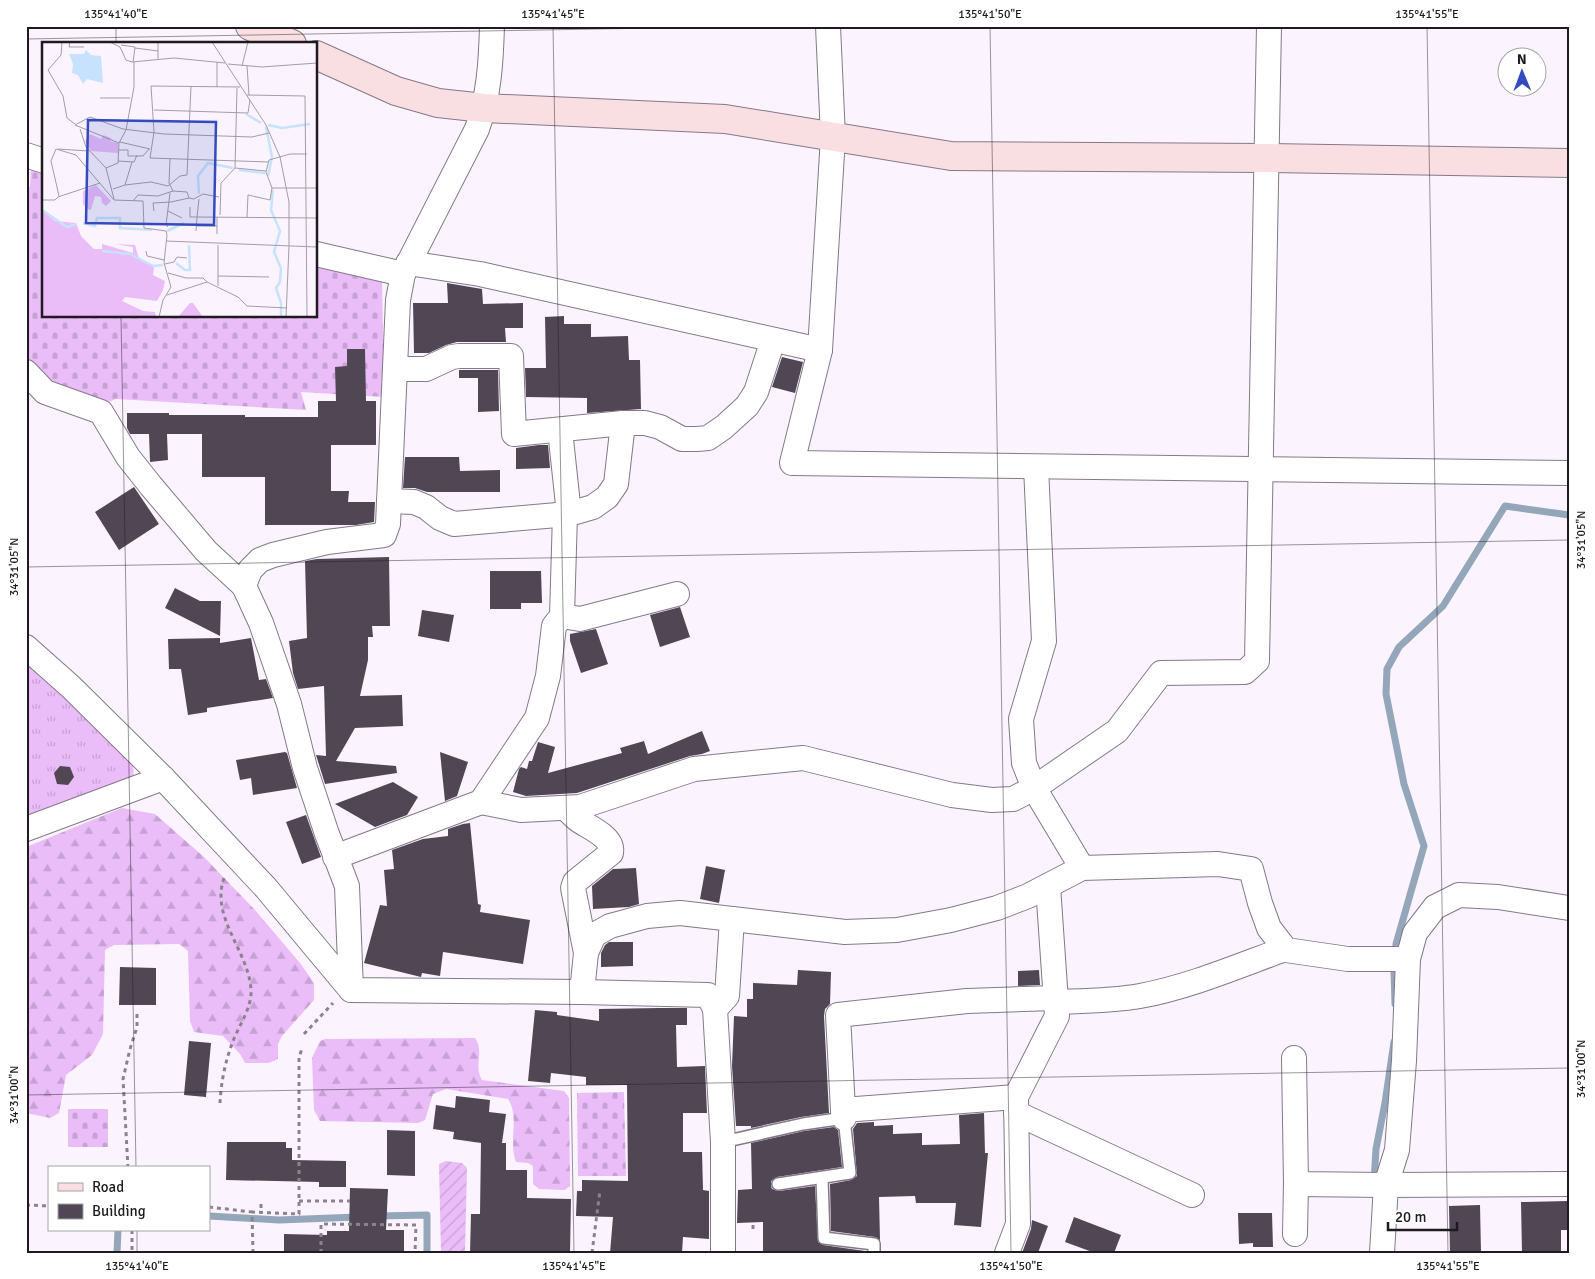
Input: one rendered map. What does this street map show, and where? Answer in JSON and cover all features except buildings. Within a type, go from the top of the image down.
[{"type":"street","points":[[250,26],[287,42]]},
{"type":"street","points":[[244,586],[250,570],[260,560],[273,555],[327,542],[384,535],[388,524],[398,300],[405,268],[477,129],[484,108],[490,66],[492,26]]},
{"type":"street","points":[[828,26],[833,138],[820,350],[792,462],[1036,467],[1569,473]]},
{"type":"street","points":[[336,857],[482,802],[521,810],[580,807],[694,769],[803,758],[952,796],[992,800],[1013,799],[1034,788],[1117,731],[1161,673],[1245,672],[1257,661],[1269,26]]},
{"type":"street","points":[[318,56],[396,91],[438,102],[484,108],[725,119],[951,156],[1267,158],[1569,163]]},
{"type":"street","points":[[26,155],[42,160]]},
{"type":"street","points":[[318,254],[405,268],[480,274],[820,350]]},
{"type":"street","points":[[395,370],[426,369],[452,357],[459,356],[512,356],[514,434],[623,423],[645,423],[660,427],[682,439],[697,440],[708,438],[724,427],[747,406],[756,392],[773,340]]},
{"type":"street","points":[[26,372],[36,390],[101,412],[128,457],[151,486],[206,552],[244,586],[261,623],[289,704],[305,768],[347,886],[345,994]]},
{"type":"street","points":[[389,502],[414,502],[454,524],[567,514],[593,507],[607,497],[616,484],[623,423]]},
{"type":"street","points":[[482,802],[537,718],[548,676],[554,626],[562,616],[567,514],[560,430]]},
{"type":"street","points":[[1036,467],[1044,641],[1021,719],[1024,763],[1034,788],[1082,868]]},
{"type":"street","points":[[562,616],[580,619],[677,594]]},
{"type":"street","points":[[26,647],[71,687],[163,778],[266,888],[345,994]]},
{"type":"street","points":[[26,829],[163,778]]},
{"type":"street","points":[[565,808],[608,841],[612,848],[611,853],[575,882],[573,888],[586,953],[582,992]]},
{"type":"street","points":[[586,953],[594,935],[610,926],[647,916],[680,913],[845,932],[897,930],[951,920],[997,908],[1048,886],[1082,868],[1218,864],[1251,869],[1269,928],[1285,949]]},
{"type":"street","points":[[1007,1253],[1018,1224],[1016,1105],[1057,1016],[1048,886]]},
{"type":"street","points":[[1382,1253],[1378,1185],[1397,1150],[1404,1061],[1399,959],[1415,933],[1435,907],[1459,895],[1498,897],[1569,908]]},
{"type":"street","points":[[716,1010],[726,996],[732,919]]},
{"type":"street","points":[[1192,1195],[1016,1105],[844,1114],[838,1015],[967,1000],[1104,1000],[1141,996],[1195,981],[1285,949],[1348,958],[1399,959]]},
{"type":"street","points":[[345,994],[582,992],[708,995],[716,1010],[723,1142],[723,1253]]},
{"type":"street","points":[[1294,1058],[1295,1234]]},
{"type":"street","points":[[1296,1184],[1569,1184]]},
{"type":"lane","points":[[723,1142],[844,1114],[850,1173],[778,1184]]},
{"type":"lane","points":[[822,1178],[824,1238],[874,1244],[874,1253]]},
{"type":"path","points":[[220,1103],[221,1084],[231,1045],[249,1006],[251,992],[247,970],[227,924],[221,904],[223,880],[234,854]]},
{"type":"path","points":[[304,1034],[345,994]]},
{"type":"path","points":[[128,1166],[123,1079],[137,1027],[137,1010]]},
{"type":"path","points":[[210,1207],[252,1216],[261,1212],[299,1214],[299,1058],[302,1048]]},
{"type":"path","points":[[592,1253],[600,1190]]},
{"type":"path","points":[[299,1201],[350,1201]]},
{"type":"path","points":[[261,1204],[261,1212]]},
{"type":"path","points":[[26,1205],[48,1206]]},
{"type":"path","points":[[252,1216],[253,1253]]},
{"type":"path","points":[[321,1253],[321,1224],[366,1226],[416,1225],[415,1253]]},
{"type":"path","points":[[753,1225],[753,1230]]},
{"type":"path","points":[[132,1232],[132,1253]]},
{"type":"green space","points":[[31,169],[42,172],[42,318],[318,318],[318,264],[382,279],[384,397],[301,392],[306,410],[116,399],[100,405],[50,385],[26,360],[26,187],[30,187]]},
{"type":"green space","points":[[26,660],[41,671],[133,765],[134,779],[26,817]]},
{"type":"green space","points":[[122,808],[155,814],[204,857],[255,910],[300,963],[314,983],[314,1000],[282,1036],[278,1044],[278,1059],[269,1063],[245,1063],[240,1054],[223,1036],[194,1032],[190,1021],[188,951],[179,944],[114,945],[105,950],[103,1034],[92,1055],[66,1075],[59,1113],[50,1118],[26,1113],[26,847]]},
{"type":"green space","points":[[475,1038],[479,1049],[479,1070],[482,1080],[564,1091],[569,1098],[570,1186],[565,1190],[539,1189],[533,1184],[533,1166],[528,1163],[516,1162],[513,1146],[513,1113],[508,1099],[446,1089],[433,1094],[425,1120],[418,1123],[320,1121],[314,1110],[312,1058],[320,1041],[325,1039]]},
{"type":"green space","points":[[624,1092],[626,1176],[578,1176],[577,1093]]},
{"type":"green space","points":[[68,1109],[108,1109],[108,1147],[68,1147]]},
{"type":"green space","points":[[446,1161],[462,1163],[467,1168],[465,1253],[441,1253],[439,1164]]},
{"type":"waterway","points":[[1395,1004],[1394,971],[1396,944],[1424,846],[1404,784],[1386,694],[1387,669],[1399,647],[1443,606],[1505,506],[1569,515]]},
{"type":"waterway","points":[[1374,1182],[1376,1149],[1394,1042]]},
{"type":"waterway","points":[[379,1216],[427,1215],[427,1253]]},
{"type":"waterway","points":[[210,1216],[279,1220],[358,1217]]},
{"type":"waterway","points":[[117,1253],[118,1232]]}]
